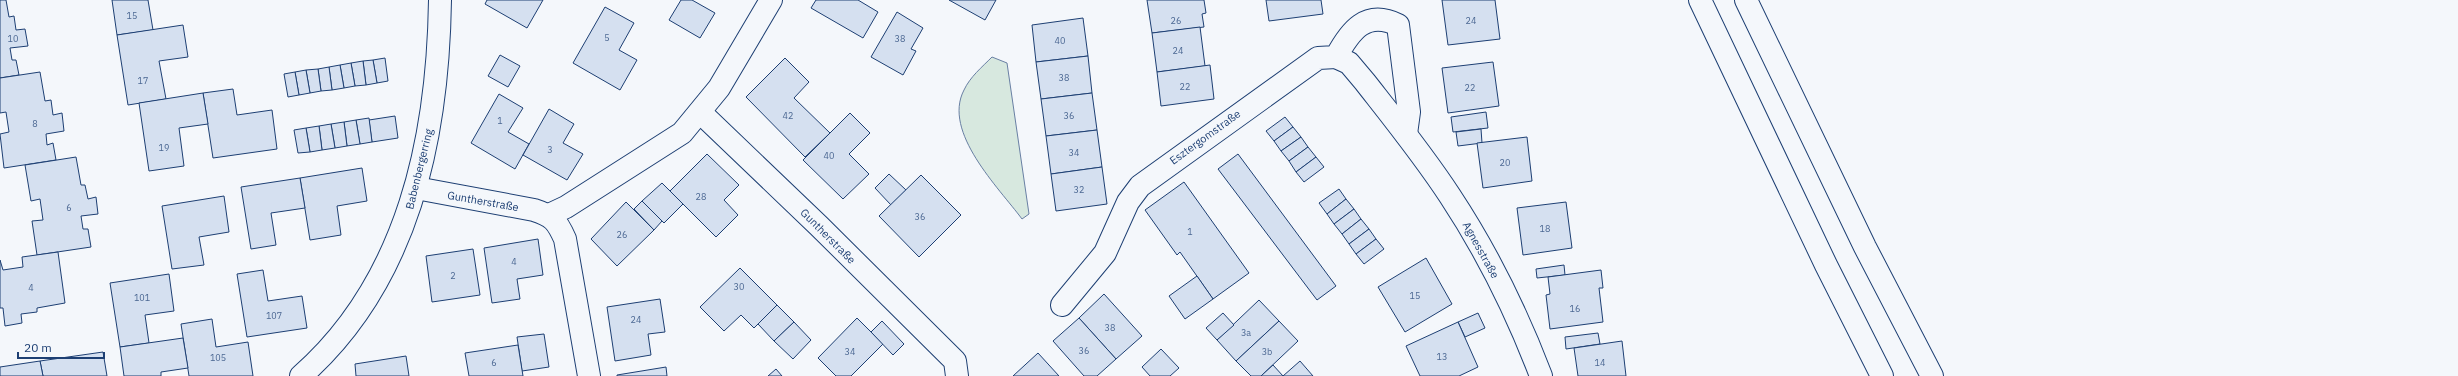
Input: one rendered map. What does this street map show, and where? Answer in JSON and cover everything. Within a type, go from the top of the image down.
[{"type":"street","name":"Babenbergerring","points":[[301,376],[350,324],[378,282],[401,233],[416,188],[435,91],[439,46],[440,0]]},
{"type":"street","points":[[589,376],[565,239],[559,225],[549,215],[566,207],[682,133],[701,113],[719,88],[771,0]]},
{"type":"street","points":[[1700,0],[1822,258],[1882,376]]},
{"type":"street","points":[[1746,0],[1865,247],[1932,376]]},
{"type":"street","points":[[1336,57],[1347,36],[1361,24],[1369,20],[1388,20],[1398,25],[1409,112],[1406,134]]},
{"type":"street","name":"Agnesstraße","points":[[1336,57],[1349,64],[1406,134],[1451,197],[1491,264],[1521,327],[1541,376]]},
{"type":"street","name":"Esztergomstraße","points":[[1062,305],[1105,253],[1128,202],[1140,186],[1318,58],[1336,57]]},
{"type":"street","name":"Guntherstraße","points":[[701,113],[819,226],[956,368]]},
{"type":"street","name":"Guntherstraße","points":[[416,188],[534,210],[549,215]]},
{"type":"shaded area","points":[[992,57],[1007,63],[1029,214],[1022,219],[976,159],[961,124],[959,106],[964,90],[973,76]]},
{"type":"building","points":[[0,0],[6,0],[9,17],[14,16],[16,30],[25,29],[28,46],[10,48],[12,60],[16,60],[19,75],[0,78]]},
{"type":"building","points":[[112,0],[148,0],[153,30],[117,35]]},
{"type":"building","points":[[487,0],[543,0],[527,28],[485,4]]},
{"type":"building","points":[[681,0],[692,0],[715,13],[700,38],[669,20]]},
{"type":"building","points":[[816,0],[858,0],[878,12],[863,38],[811,8]]},
{"type":"building","points":[[949,0],[996,0],[985,20]]},
{"type":"building","points":[[1147,0],[1204,0],[1206,13],[1202,14],[1204,27],[1152,33]]},
{"type":"building","points":[[1266,0],[1321,0],[1323,14],[1269,21]]},
{"type":"building","points":[[1442,0],[1495,0],[1500,39],[1448,45]]},
{"type":"building","points":[[605,7],[634,23],[619,50],[637,60],[620,90],[573,63]]},
{"type":"building","points":[[897,12],[923,28],[911,49],[916,51],[903,75],[871,57]]},
{"type":"building","points":[[1083,18],[1088,56],[1036,62],[1032,25]]},
{"type":"building","points":[[183,25],[188,57],[159,61],[166,99],[128,105],[117,35]]},
{"type":"building","points":[[1200,27],[1205,66],[1157,72],[1152,33]]},
{"type":"building","points":[[500,55],[520,66],[508,87],[488,76]]},
{"type":"building","points":[[1088,56],[1092,93],[1041,99],[1036,62]]},
{"type":"building","points":[[385,58],[388,81],[377,83],[373,60]]},
{"type":"building","points":[[785,58],[809,82],[794,98],[830,133],[805,157],[746,97]]},
{"type":"building","points":[[373,60],[377,83],[366,85],[363,61]]},
{"type":"building","points":[[363,61],[366,85],[355,86],[351,63]]},
{"type":"building","points":[[1493,62],[1499,106],[1448,113],[1442,68]]},
{"type":"building","points":[[351,63],[355,86],[344,88],[340,65]]},
{"type":"building","points":[[340,65],[344,88],[332,90],[329,67]]},
{"type":"building","points":[[1210,65],[1214,99],[1161,106],[1157,72]]},
{"type":"building","points":[[329,67],[332,90],[321,91],[318,69]]},
{"type":"building","points":[[318,69],[321,91],[310,93],[306,70]]},
{"type":"building","points":[[306,70],[310,93],[299,95],[295,72]]},
{"type":"building","points":[[40,72],[45,101],[51,100],[53,115],[62,113],[64,131],[46,134],[47,145],[53,143],[56,160],[4,168],[0,134],[9,132],[6,112],[0,113],[0,78]]},
{"type":"building","points":[[295,72],[299,95],[288,97],[284,74]]},
{"type":"building","points":[[233,89],[237,115],[272,110],[277,149],[213,158],[203,93]]},
{"type":"building","points":[[203,93],[208,124],[179,128],[184,166],[149,171],[139,103]]},
{"type":"building","points":[[1092,93],[1097,130],[1046,136],[1041,99]]},
{"type":"building","points":[[499,94],[523,108],[508,132],[529,144],[515,169],[471,143]]},
{"type":"building","points":[[549,109],[574,124],[563,143],[583,154],[567,180],[523,155]]},
{"type":"building","points":[[1486,112],[1488,128],[1453,132],[1451,117]]},
{"type":"building","points":[[850,113],[870,133],[849,154],[869,174],[843,199],[803,160]]},
{"type":"building","points":[[395,116],[398,138],[372,142],[369,120]]},
{"type":"building","points":[[1285,117],[1293,127],[1274,141],[1266,131]]},
{"type":"building","points":[[369,118],[372,142],[360,144],[356,120]]},
{"type":"building","points":[[356,120],[360,144],[347,146],[344,122]]},
{"type":"building","points":[[344,122],[347,146],[335,148],[331,124]]},
{"type":"building","points":[[331,124],[335,148],[322,150],[319,126]]},
{"type":"building","points":[[319,126],[322,150],[310,152],[306,128]]},
{"type":"building","points":[[1293,127],[1301,137],[1281,151],[1274,141]]},
{"type":"building","points":[[306,128],[310,152],[298,153],[294,130]]},
{"type":"building","points":[[1481,129],[1482,143],[1458,146],[1456,132]]},
{"type":"building","points":[[1097,130],[1102,167],[1051,174],[1046,136]]},
{"type":"building","points":[[1301,137],[1308,147],[1289,161],[1281,151]]},
{"type":"building","points":[[1527,137],[1532,181],[1483,188],[1477,143]]},
{"type":"building","points":[[1308,147],[1316,157],[1296,172],[1289,161]]},
{"type":"building","points":[[707,154],[739,185],[724,200],[738,215],[716,237],[670,191]]},
{"type":"building","points":[[1238,154],[1336,286],[1317,300],[1218,169]]},
{"type":"building","points":[[76,157],[81,185],[85,185],[88,199],[96,197],[98,214],[81,216],[83,229],[88,229],[91,247],[37,255],[32,221],[43,220],[40,199],[31,201],[25,165]]},
{"type":"building","points":[[1316,157],[1324,167],[1304,182],[1296,172]]},
{"type":"building","points":[[1102,167],[1107,204],[1056,211],[1051,174]]},
{"type":"building","points":[[362,168],[367,201],[337,206],[341,235],[310,240],[300,178]]},
{"type":"building","points":[[889,174],[906,190],[891,205],[875,188]]},
{"type":"building","points":[[921,175],[961,215],[919,257],[879,216]]},
{"type":"building","points":[[300,178],[305,208],[271,213],[276,245],[251,249],[241,187]]},
{"type":"building","points":[[1184,182],[1249,273],[1213,299],[1180,252],[1177,255],[1145,210]]},
{"type":"building","points":[[662,183],[683,204],[664,223],[642,201]]},
{"type":"building","points":[[1339,189],[1346,199],[1327,214],[1319,203]]},
{"type":"building","points":[[224,196],[229,232],[199,237],[204,265],[172,269],[162,206]]},
{"type":"building","points":[[1346,199],[1354,209],[1334,224],[1327,214]]},
{"type":"building","points":[[642,201],[662,221],[654,230],[634,209]]},
{"type":"building","points":[[626,202],[654,230],[617,266],[591,239]]},
{"type":"building","points":[[1566,202],[1572,248],[1523,255],[1517,208]]},
{"type":"building","points":[[1354,209],[1361,219],[1342,234],[1334,224]]},
{"type":"building","points":[[1361,219],[1369,229],[1349,244],[1342,234]]},
{"type":"building","points":[[1369,229],[1376,239],[1356,254],[1349,244]]},
{"type":"building","points":[[538,239],[543,275],[517,279],[520,299],[492,303],[484,248]]},
{"type":"building","points":[[1376,239],[1384,249],[1364,264],[1356,254]]},
{"type":"building","points":[[473,249],[480,295],[432,302],[426,256]]},
{"type":"building","points":[[58,252],[65,303],[37,308],[37,312],[21,314],[22,323],[5,326],[3,308],[0,308],[0,260],[3,270],[23,267],[22,257]]},
{"type":"building","points":[[1426,258],[1452,304],[1405,332],[1378,287]]},
{"type":"building","points":[[1564,265],[1565,275],[1537,278],[1536,269]]},
{"type":"building","points":[[740,268],[777,305],[754,328],[741,315],[724,331],[700,307]]},
{"type":"building","points":[[263,270],[268,301],[302,296],[307,328],[247,337],[237,274]]},
{"type":"building","points":[[1601,270],[1603,288],[1599,288],[1603,322],[1550,329],[1546,295],[1550,294],[1548,277]]},
{"type":"building","points":[[169,274],[174,311],[145,315],[149,343],[120,347],[110,283]]},
{"type":"building","points":[[1197,276],[1213,299],[1185,319],[1169,296]]},
{"type":"building","points":[[1104,294],[1142,336],[1116,359],[1079,318]]},
{"type":"building","points":[[660,299],[665,332],[648,334],[651,355],[615,361],[607,307]]},
{"type":"building","points":[[1259,300],[1279,321],[1236,361],[1217,340]]},
{"type":"building","points":[[777,305],[794,322],[774,341],[758,324]]},
{"type":"building","points":[[1223,313],[1234,325],[1217,340],[1206,328]]},
{"type":"building","points":[[1478,313],[1485,328],[1465,337],[1458,322]]},
{"type":"building","points":[[857,318],[883,344],[851,376],[836,376],[818,358]]},
{"type":"building","points":[[1079,318],[1116,359],[1097,376],[1084,376],[1053,341]]},
{"type":"building","points":[[212,319],[216,347],[248,342],[253,376],[189,376],[181,324]]},
{"type":"building","points":[[882,321],[904,344],[893,355],[871,332]]},
{"type":"building","points":[[1279,321],[1298,341],[1261,376],[1251,376],[1236,361]]},
{"type":"building","points":[[794,322],[811,340],[793,359],[774,341]]},
{"type":"building","points":[[1458,322],[1478,367],[1459,376],[1420,376],[1406,346]]},
{"type":"building","points":[[1598,333],[1600,344],[1566,349],[1565,337]]},
{"type":"building","points":[[544,334],[549,367],[522,371],[517,337]]},
{"type":"building","points":[[183,338],[188,368],[161,372],[161,376],[124,376],[120,347]]},
{"type":"building","points":[[1622,341],[1626,376],[1578,376],[1574,348]]},
{"type":"building","points":[[518,345],[523,376],[469,376],[465,353]]},
{"type":"building","points":[[1161,349],[1179,368],[1170,376],[1150,376],[1142,367]]},
{"type":"building","points":[[103,352],[107,376],[43,376],[40,361]]},
{"type":"building","points":[[1038,353],[1059,376],[1013,376]]},
{"type":"building","points":[[406,356],[409,376],[356,376],[355,364]]},
{"type":"building","points":[[40,361],[43,376],[0,376],[0,367]]},
{"type":"building","points":[[1300,361],[1313,376],[1283,376]]},
{"type":"building","points":[[1273,365],[1283,376],[1261,376]]},
{"type":"building","points":[[666,367],[667,376],[617,376],[617,375]]},
{"type":"building","points":[[776,369],[782,376],[768,376]]}]
